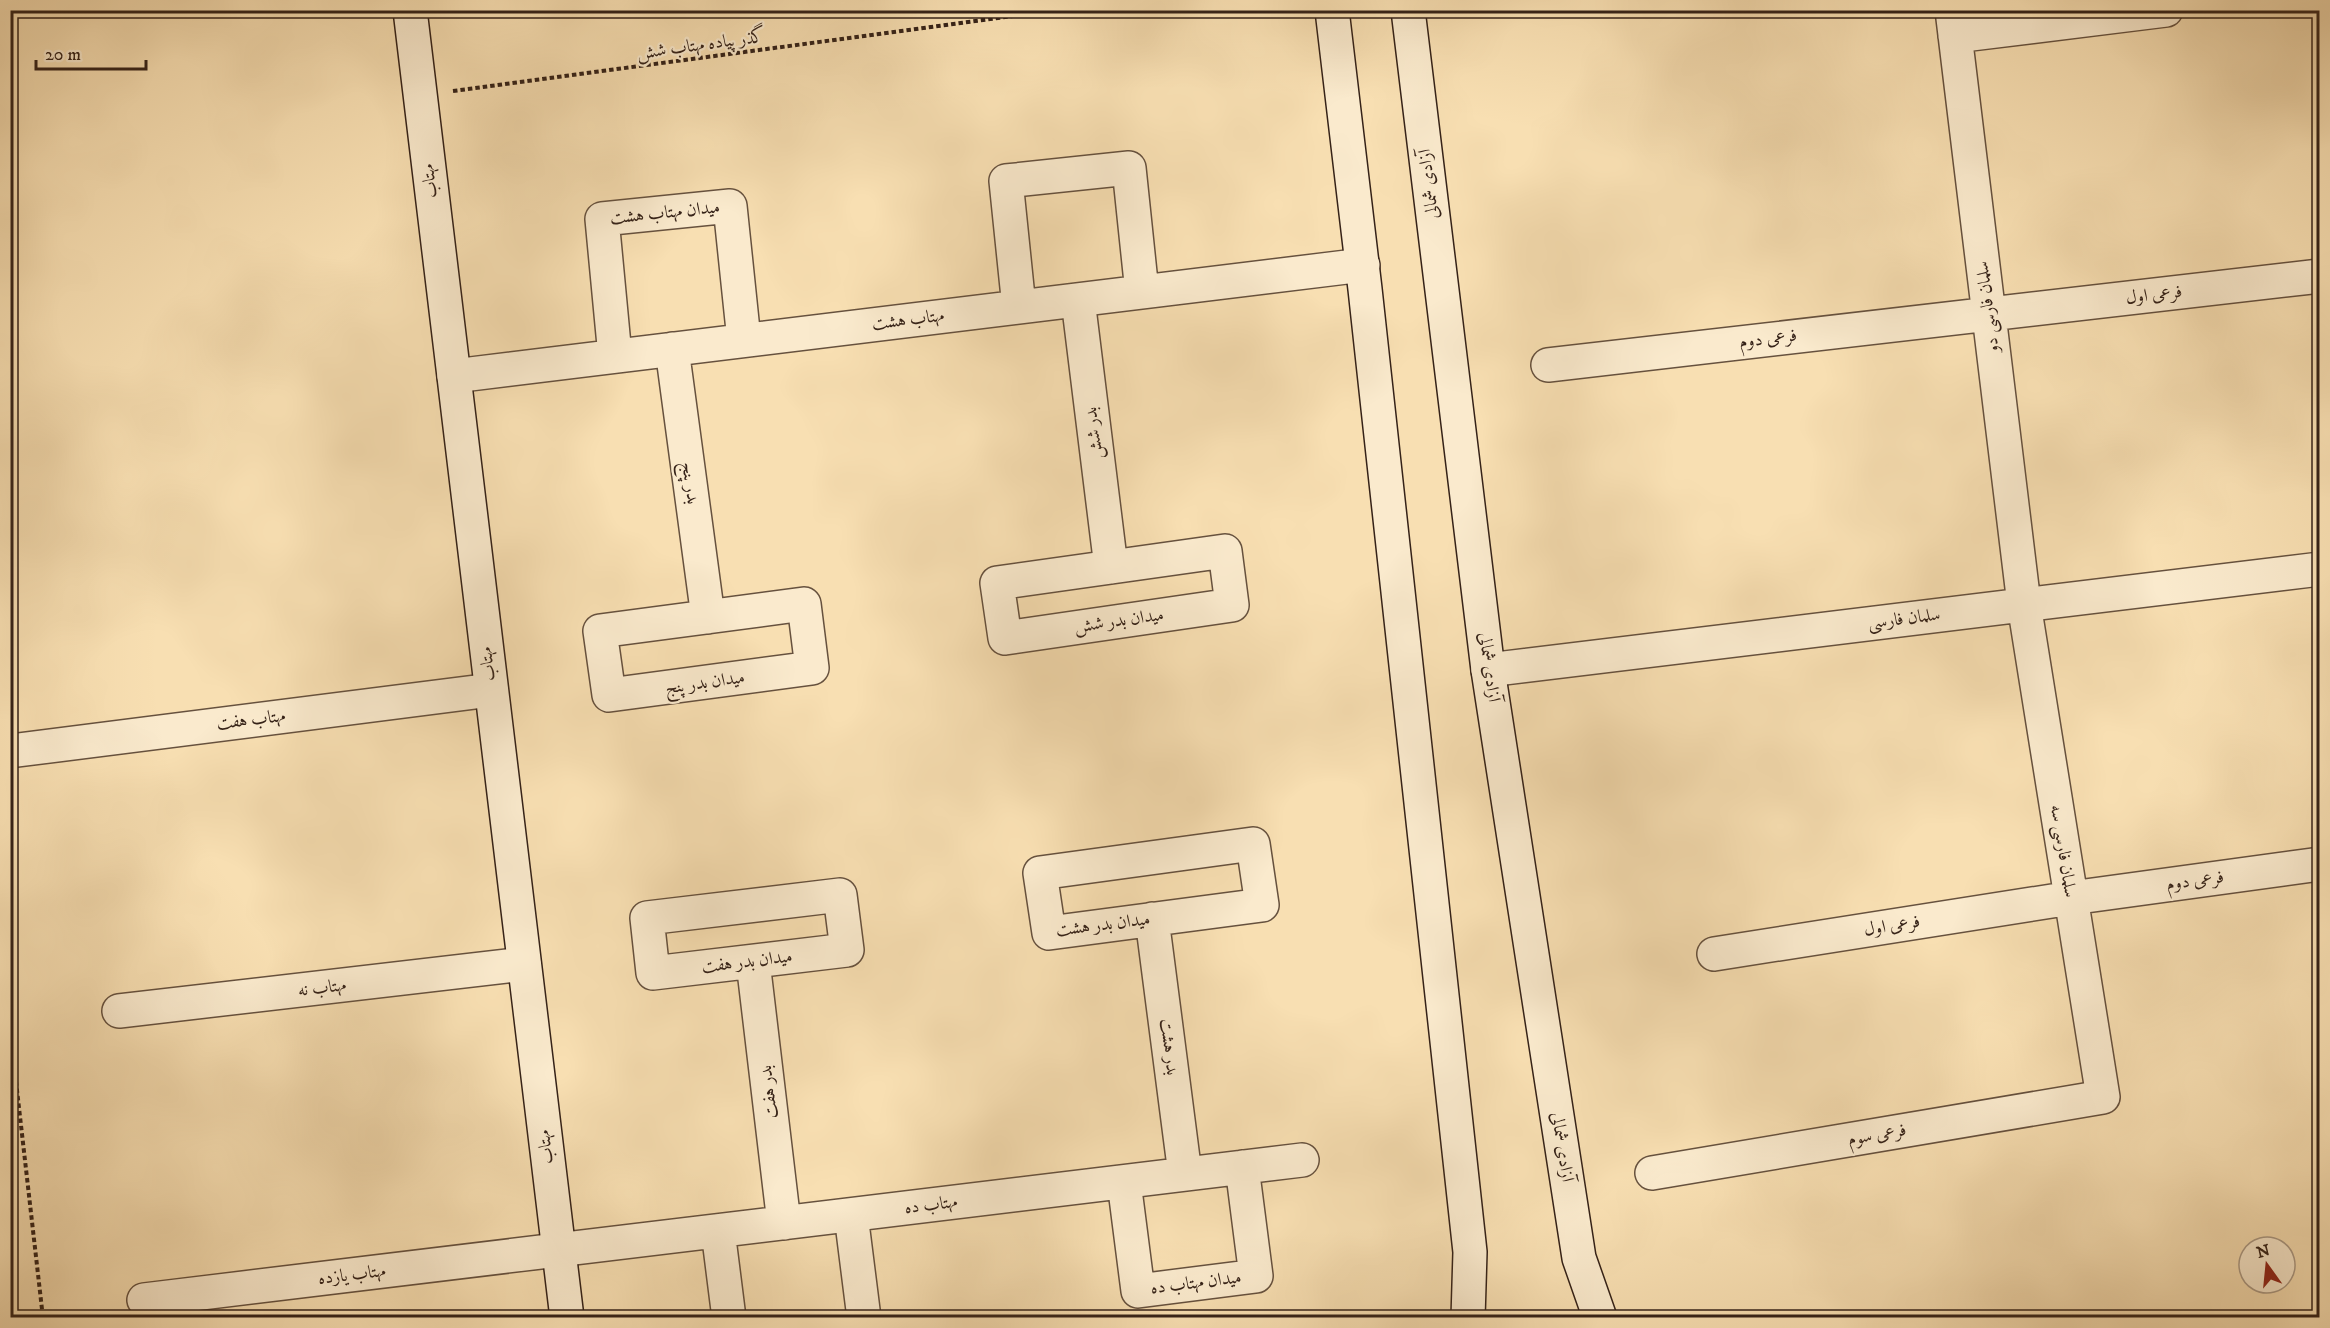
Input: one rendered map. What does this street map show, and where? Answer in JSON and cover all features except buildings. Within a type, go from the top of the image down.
[{"type":"street","name":"مهتاب","points":[[410,10],[567,1317]]},
{"type":"street","points":[[1332,10],[1363,265],[1470,1252],[1468,1317]]},
{"type":"street","name":"آزادی شمالی","points":[[1408,10],[1488,670],[1579,1258],[1600,1317]]},
{"type":"street","points":[[1953,23],[2166,10]]},
{"type":"street","name":"سلمان فارسی دو","points":[[1953,23],[2024,604]]},
{"type":"street","points":[[1019,307],[1006,181],[1130,168],[1142,292]]},
{"type":"street","name":"میدان مهتاب هشت","points":[[615,356],[602,219],[730,206],[744,340]]},
{"type":"street","name":"مهتاب هشت","points":[[454,376],[1363,265]]},
{"type":"street","name":"فرعی اول","points":[[1989,314],[2319,276]]},
{"type":"street","name":"بدر شش","points":[[1078,300],[1111,567]]},
{"type":"street","name":"فرعی دوم","points":[[1548,365],[1989,314]]},
{"type":"street","name":"بدر پنج","points":[[672,349],[708,617]]},
{"type":"street","name":"میدان بدر شش","points":[[1225,551],[1232,605],[1005,638],[998,583],[1111,567],[1225,551]]},
{"type":"street","name":"سلمان فارسی","points":[[1488,670],[2319,569]]},
{"type":"street","name":"میدان بدر پنج","points":[[804,604],[812,668],[609,695],[600,631],[708,617],[804,604]]},
{"type":"street","name":"سلمان فارسی سه","points":[[2024,604],[2103,1097]]},
{"type":"street","name":"مهتاب هفت","points":[[10,751],[491,690]]},
{"type":"street","name":"میدان بدر هشت","points":[[1253,844],[1262,905],[1152,920],[1049,933],[1040,873],[1253,844]]},
{"type":"street","name":"فرعی دوم","points":[[2071,898],[2319,864]]},
{"type":"street","name":"میدان بدر هفت","points":[[840,896],[847,950],[753,962],[653,973],[647,918],[840,896]]},
{"type":"street","name":"فرعی اول","points":[[1714,954],[2071,898]]},
{"type":"street","name":"بدر هشت","points":[[1152,920],[1185,1174]]},
{"type":"street","name":"بدر هفت","points":[[753,962],[784,1223]]},
{"type":"street","name":"مهتاب نه","points":[[119,1011],[524,964]]},
{"type":"street","name":"فرعی سوم","points":[[1652,1173],[2103,1097]]},
{"type":"street","name":"مهتاب ده","points":[[559,1250],[1302,1160]]},
{"type":"street","name":"میدان مهتاب ده","points":[[1124,1182],[1138,1291],[1256,1276],[1242,1167]]},
{"type":"street","points":[[851,1215],[864,1317]]},
{"type":"street","points":[[718,1231],[729,1317]]},
{"type":"street","name":"مهتاب یازده","points":[[144,1300],[559,1250]]},
{"type":"path","name":"گذر پیاده مهتاب شش","points":[[420,96],[1058,10]]},
{"type":"path","points":[[10,1029],[43,1317]]}]
